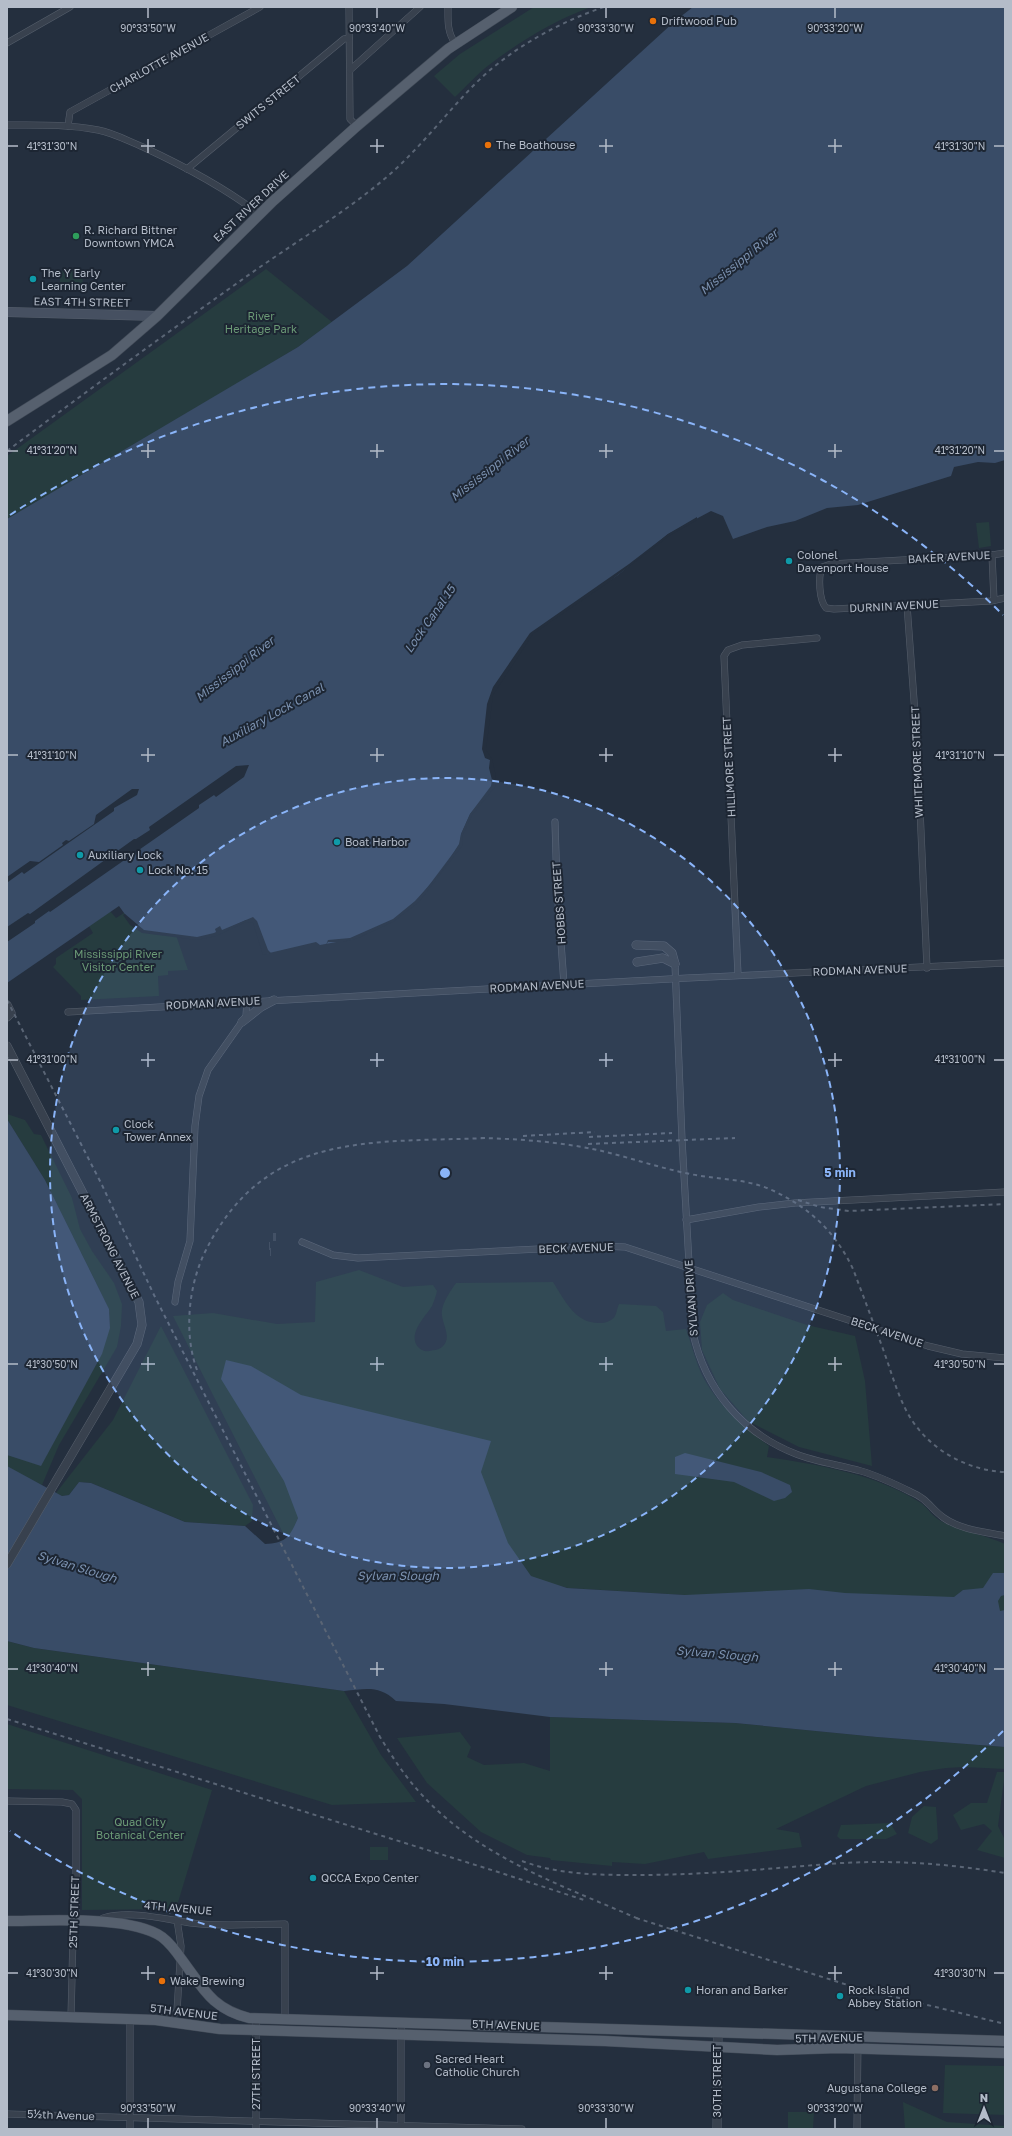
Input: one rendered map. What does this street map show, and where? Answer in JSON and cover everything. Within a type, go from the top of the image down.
[{"type":"main road","name":"EAST RIVER DRIVE","points":[[7,421],[112,354],[157,316],[259,214],[357,126],[455,44],[512,7]]},
{"type":"main road","name":"EAST 4TH STREET","points":[[7,312],[157,316]]},
{"type":"main road","points":[[7,1921],[72,1921]]},
{"type":"main road","name":"5TH AVENUE","points":[[72,1921],[130,1924],[152,1931],[172,1946],[216,2003],[226,2011],[237,2015],[256,2018],[1005,2041]]},
{"type":"main road","name":"5TH AVENUE","points":[[7,2015],[156,2020],[214,2029],[256,2031],[605,2041],[778,2050],[857,2049],[1005,2053]]},
{"type":"street","points":[[7,43],[70,7]]},
{"type":"street","name":"CHARLOTTE AVENUE","points":[[68,126],[70,112],[260,7]]},
{"type":"street","points":[[349,7],[350,119],[357,126]]},
{"type":"street","points":[[350,70],[420,7]]},
{"type":"street","points":[[448,7],[448,26],[455,44]]},
{"type":"street","name":"SWITS STREET","points":[[187,169],[344,39],[349,38]]},
{"type":"street","points":[[7,125],[68,126],[114,134],[187,169],[235,197],[259,214]]},
{"type":"street","name":"BAKER AVENUE","points":[[822,567],[831,564],[1005,553]]},
{"type":"street","points":[[992,555],[994,600]]},
{"type":"street","name":"DURNIN AVENUE","points":[[822,567],[820,580],[822,604],[826,608],[907,605],[994,600],[1005,598]]},
{"type":"street","name":"WHITEMORE STREET","points":[[907,605],[916,727],[927,968]]},
{"type":"street","name":"HILLMORE STREET","points":[[738,975],[724,656],[728,650],[742,645],[817,638]]},
{"type":"street","name":"HOBBS STREET","points":[[555,822],[557,888],[564,984]]},
{"type":"street","points":[[636,945],[664,946],[672,953],[675,964]]},
{"type":"street","points":[[637,962],[663,958],[675,964]]},
{"type":"street","name":"RODMAN AVENUE","points":[[68,1012],[564,984],[738,975],[927,968],[1005,963]]},
{"type":"street","name":"SYLVAN DRIVE","points":[[675,964],[688,1267],[693,1332],[696,1348],[714,1388],[729,1408],[748,1428],[772,1444],[798,1455],[862,1471],[913,1492],[930,1503],[944,1518],[974,1530],[1005,1536]]},
{"type":"street","points":[[242,1022],[261,1007],[274,1000]]},
{"type":"street","points":[[175,1302],[178,1282],[190,1241],[195,1126],[199,1096],[208,1070],[247,1013],[247,1001]]},
{"type":"street","points":[[7,1005],[9,1015]]},
{"type":"street","name":"ARMSTRONG AVENUE","points":[[7,1046],[125,1273],[140,1307],[142,1325],[137,1344],[7,1564]]},
{"type":"street","points":[[686,1220],[759,1207],[795,1203],[1005,1192]]},
{"type":"street","name":"BECK AVENUE","points":[[302,1242],[333,1255],[358,1258],[614,1246],[635,1249],[928,1346],[962,1354],[1005,1358]]},
{"type":"street","name":"25TH STREET","points":[[7,1801],[62,1802],[72,1804],[75,1807],[71,2017]]},
{"type":"street","name":"4TH AVENUE","points":[[93,1922],[105,1918],[120,1916],[162,1917],[191,1923],[285,1924],[285,2020]]},
{"type":"street","points":[[156,2020],[176,2013],[180,1957],[180,1930],[177,1920]]},
{"type":"street","name":"27TH STREET","points":[[256,2018],[256,2129]]},
{"type":"street","points":[[130,2019],[130,2129]]},
{"type":"street","points":[[401,2023],[401,2128]]},
{"type":"street","name":"30TH STREET","points":[[718,2032],[718,2129]]},
{"type":"street","points":[[857,2129],[858,2036]]},
{"type":"street","name":"5½th Avenue","points":[[7,2114],[130,2117],[401,2128],[522,2129]]},
{"type":"green space","points":[[534,7],[591,7],[564,18],[513,48],[476,76],[455,97],[434,76],[460,54]]},
{"type":"green space","name":"River Heritage Park","points":[[266,269],[332,322],[298,347],[7,519],[7,456]]},
{"type":"green space","points":[[82,270],[83,284],[60,284],[60,276],[54,276],[54,271]]},
{"type":"green space","points":[[989,522],[991,546],[979,548],[976,523]]},
{"type":"green space","name":"Mississippi River Visitor Center","points":[[110,911],[116,918],[124,913],[132,924],[176,935],[188,970],[168,971],[168,975],[158,976],[159,996],[81,1000],[81,996],[53,967],[56,964],[56,958],[93,933],[89,926]]},
{"type":"green space","points":[[7,1114],[25,1120],[34,1134],[41,1135],[72,1198],[80,1229],[92,1251],[114,1283],[122,1304],[121,1326],[117,1347],[59,1445],[42,1485],[7,1469],[7,1409],[110,1328],[109,1309],[45,1180],[7,1119]]},
{"type":"green space","points":[[359,1270],[403,1287],[433,1285],[437,1291],[435,1298],[432,1306],[419,1325],[415,1337],[415,1342],[418,1347],[426,1351],[440,1348],[446,1342],[447,1333],[442,1310],[449,1293],[456,1283],[553,1282],[572,1310],[578,1316],[593,1323],[604,1323],[611,1320],[615,1316],[619,1304],[656,1306],[663,1312],[666,1331],[686,1329],[699,1367],[710,1389],[733,1416],[769,1446],[767,1457],[827,1467],[866,1478],[904,1493],[921,1503],[932,1514],[947,1524],[1005,1544],[1005,1622],[685,1595],[568,1588],[298,1518],[290,1536],[283,1533],[173,1316],[213,1313],[277,1324],[315,1322],[316,1282]]},
{"type":"green space","points":[[723,1293],[733,1300],[807,1325],[855,1336],[865,1381],[872,1466],[799,1447],[748,1421],[720,1389],[702,1350],[700,1322],[707,1305]]},
{"type":"green space","points":[[161,1326],[253,1505],[252,1521],[245,1526],[185,1522],[91,1483],[79,1482],[69,1495],[62,1496],[56,1493],[113,1420]]},
{"type":"green space","points":[[7,1641],[34,1648],[344,1691],[381,1755],[416,1802],[332,1805],[7,1705]]},
{"type":"green space","points":[[550,1717],[735,1723],[877,1737],[1005,1747],[1005,1769],[964,1767],[946,1768],[920,1772],[866,1786],[776,1829],[799,1833],[802,1847],[708,1859],[704,1852],[645,1864],[612,1862],[612,1866],[551,1860],[550,1858],[527,1855],[481,1832],[427,1783],[397,1738],[460,1732],[471,1747],[467,1757],[484,1765],[524,1763],[550,1771]]},
{"type":"green space","name":"Quad City Botanical Center","points":[[7,1724],[212,1790],[176,1909],[82,1910],[82,1799],[73,1790],[7,1789]]},
{"type":"green space","points":[[997,1772],[1005,1772],[998,1826],[1005,1840],[1005,1858],[977,1850],[992,1831],[984,1824],[961,1830],[953,1815],[971,1803],[987,1803]]},
{"type":"green space","points":[[924,1806],[936,1807],[938,1839],[931,1844],[908,1833],[912,1817]]},
{"type":"green space","points":[[890,1823],[897,1834],[886,1839],[840,1839],[837,1836],[841,1825]]},
{"type":"green space","points":[[370,1847],[388,1847],[388,1860],[370,1860]]},
{"type":"green space","points":[[945,2065],[1005,2066],[1005,2115],[943,2113]]},
{"type":"green space","points":[[903,2102],[947,2122],[1005,2126],[1005,2129],[905,2129]]},
{"type":"green space","points":[[788,2112],[814,2112],[813,2129],[788,2129]]},
{"type":"water","points":[[693,7],[1005,7],[1005,460],[995,463],[978,462],[954,467],[951,476],[858,505],[827,508],[795,521],[767,527],[733,539],[723,516],[711,511],[668,534],[618,575],[532,633],[492,694],[484,750],[490,760],[494,776],[493,786],[470,814],[461,834],[460,844],[415,904],[390,922],[353,939],[320,945],[316,942],[265,954],[255,921],[246,920],[216,934],[197,938],[143,931],[132,924],[119,906],[7,983],[7,519],[298,347],[407,266],[675,21]]},
{"type":"water","points":[[7,1119],[45,1180],[109,1309],[110,1328],[102,1354],[41,1466],[7,1455]]},
{"type":"water","name":"Sylvan Slough","points":[[226,1360],[251,1366],[301,1395],[491,1441],[481,1472],[508,1543],[531,1576],[567,1588],[685,1595],[809,1589],[845,1593],[954,1597],[963,1590],[983,1588],[993,1573],[1005,1573],[1005,1595],[1001,1596],[998,1601],[1000,1611],[1005,1610],[1005,1747],[877,1737],[735,1723],[550,1717],[444,1704],[396,1701],[384,1692],[372,1689],[344,1691],[34,1648],[7,1641],[7,1466],[62,1496],[69,1495],[79,1482],[91,1483],[185,1522],[245,1526],[265,1544],[283,1540],[290,1534],[298,1518],[284,1481],[221,1379]]},
{"type":"water","points":[[685,1453],[761,1472],[790,1485],[792,1492],[785,1498],[774,1501],[734,1482],[675,1474],[675,1457]]},
{"type":"pier","points":[[697,517],[697,520],[669,536],[606,584],[533,634],[493,695],[486,750],[492,759],[496,776],[495,787],[472,815],[463,835],[462,846],[419,902],[393,922],[358,938],[343,942],[328,942],[326,945],[328,940],[350,938],[393,919],[415,901],[442,871],[459,844],[461,834],[470,814],[491,786],[492,780],[489,768],[490,760],[485,758],[482,749],[487,704],[493,687],[530,633],[629,564],[668,534]]},
{"type":"pier","points":[[249,765],[244,777],[216,797],[214,795],[199,805],[199,808],[50,912],[49,911],[35,921],[35,923],[7,942],[7,927],[28,913],[30,914],[134,839],[150,830],[149,827],[236,766]]},
{"type":"pier","points":[[132,789],[139,789],[137,795],[114,808],[114,811],[24,874],[22,872],[8,882],[7,886],[7,877],[30,861],[39,862],[63,845],[62,843],[66,840],[69,841],[94,824],[96,815]]},
{"type":"pier","points":[[125,914],[144,930],[197,937],[214,933],[216,932],[215,929],[220,926],[222,930],[253,917],[257,921],[268,950],[271,953],[263,955],[253,923],[246,922],[216,936],[197,940],[142,933],[130,925],[123,915]]},
{"type":"railway","points":[[7,451],[97,384],[250,274],[334,217],[382,181],[418,147],[473,86],[517,49],[569,21],[604,7]]},
{"type":"railway","points":[[7,1000],[101,1183],[154,1295],[213,1411],[380,1737],[395,1760],[423,1796],[446,1818],[497,1854],[554,1883],[641,1920]]},
{"type":"railway","points":[[523,1136],[595,1132]]},
{"type":"railway","points":[[589,1137],[672,1133]]},
{"type":"railway","points":[[481,1138],[511,1139],[572,1145],[602,1151],[679,1172],[755,1184],[776,1192],[800,1206],[811,1214],[830,1233],[839,1244],[853,1269],[895,1385],[904,1406],[921,1432],[945,1453],[959,1461],[989,1470],[1005,1472]]},
{"type":"railway","points":[[197,1370],[190,1342],[189,1327],[191,1296],[194,1282],[204,1254],[229,1214],[257,1184],[289,1164],[324,1151],[361,1144],[487,1138]]},
{"type":"railway","points":[[588,1144],[735,1138]]},
{"type":"railway","points":[[798,1200],[820,1207],[849,1211],[1005,1204]]},
{"type":"railway","points":[[7,1719],[587,1901]]},
{"type":"railway","points":[[522,1861],[536,1866],[565,1872],[609,1875],[690,1874],[863,1862],[903,1862],[944,1865],[1005,1873]]},
{"type":"railway","points":[[636,1918],[854,1987],[1005,2024]]},
{"type":"place","name":"Driftwood Pub","points":[[653,21]]},
{"type":"place","name":"The Boathouse","points":[[488,145]]},
{"type":"place","name":"R. Richard Bittner Downtown YMCA","points":[[76,236]]},
{"type":"place","name":"The Y Early Learning Center","points":[[33,279]]},
{"type":"place","name":"Colonel Davenport House","points":[[789,561]]},
{"type":"place","name":"Boat Harbor","points":[[337,842]]},
{"type":"place","name":"Auxiliary Lock","points":[[80,855]]},
{"type":"place","name":"Lock No. 15","points":[[140,870]]},
{"type":"place","name":"Clock Tower Annex","points":[[116,1130]]},
{"type":"place","name":"QCCA Expo Center","points":[[313,1878]]},
{"type":"place","name":"Wake Brewing","points":[[162,1981]]},
{"type":"place","name":"Horan and Barker","points":[[688,1990]]},
{"type":"place","name":"Rock Island Abbey Station","points":[[840,1996]]},
{"type":"place","name":"Sacred Heart Catholic Church","points":[[427,2065]]},
{"type":"place","name":"Augustana College","points":[[935,2088]]},
{"type":"water label","name":"Mississippi River","points":[[739,262]]},
{"type":"water label","name":"Mississippi River","points":[[490,469]]},
{"type":"water label","name":"Lock Canal 15","points":[[430,619]]},
{"type":"water label","name":"Mississippi River","points":[[235,669]]},
{"type":"water label","name":"Auxiliary Lock Canal","points":[[272,715]]}]
